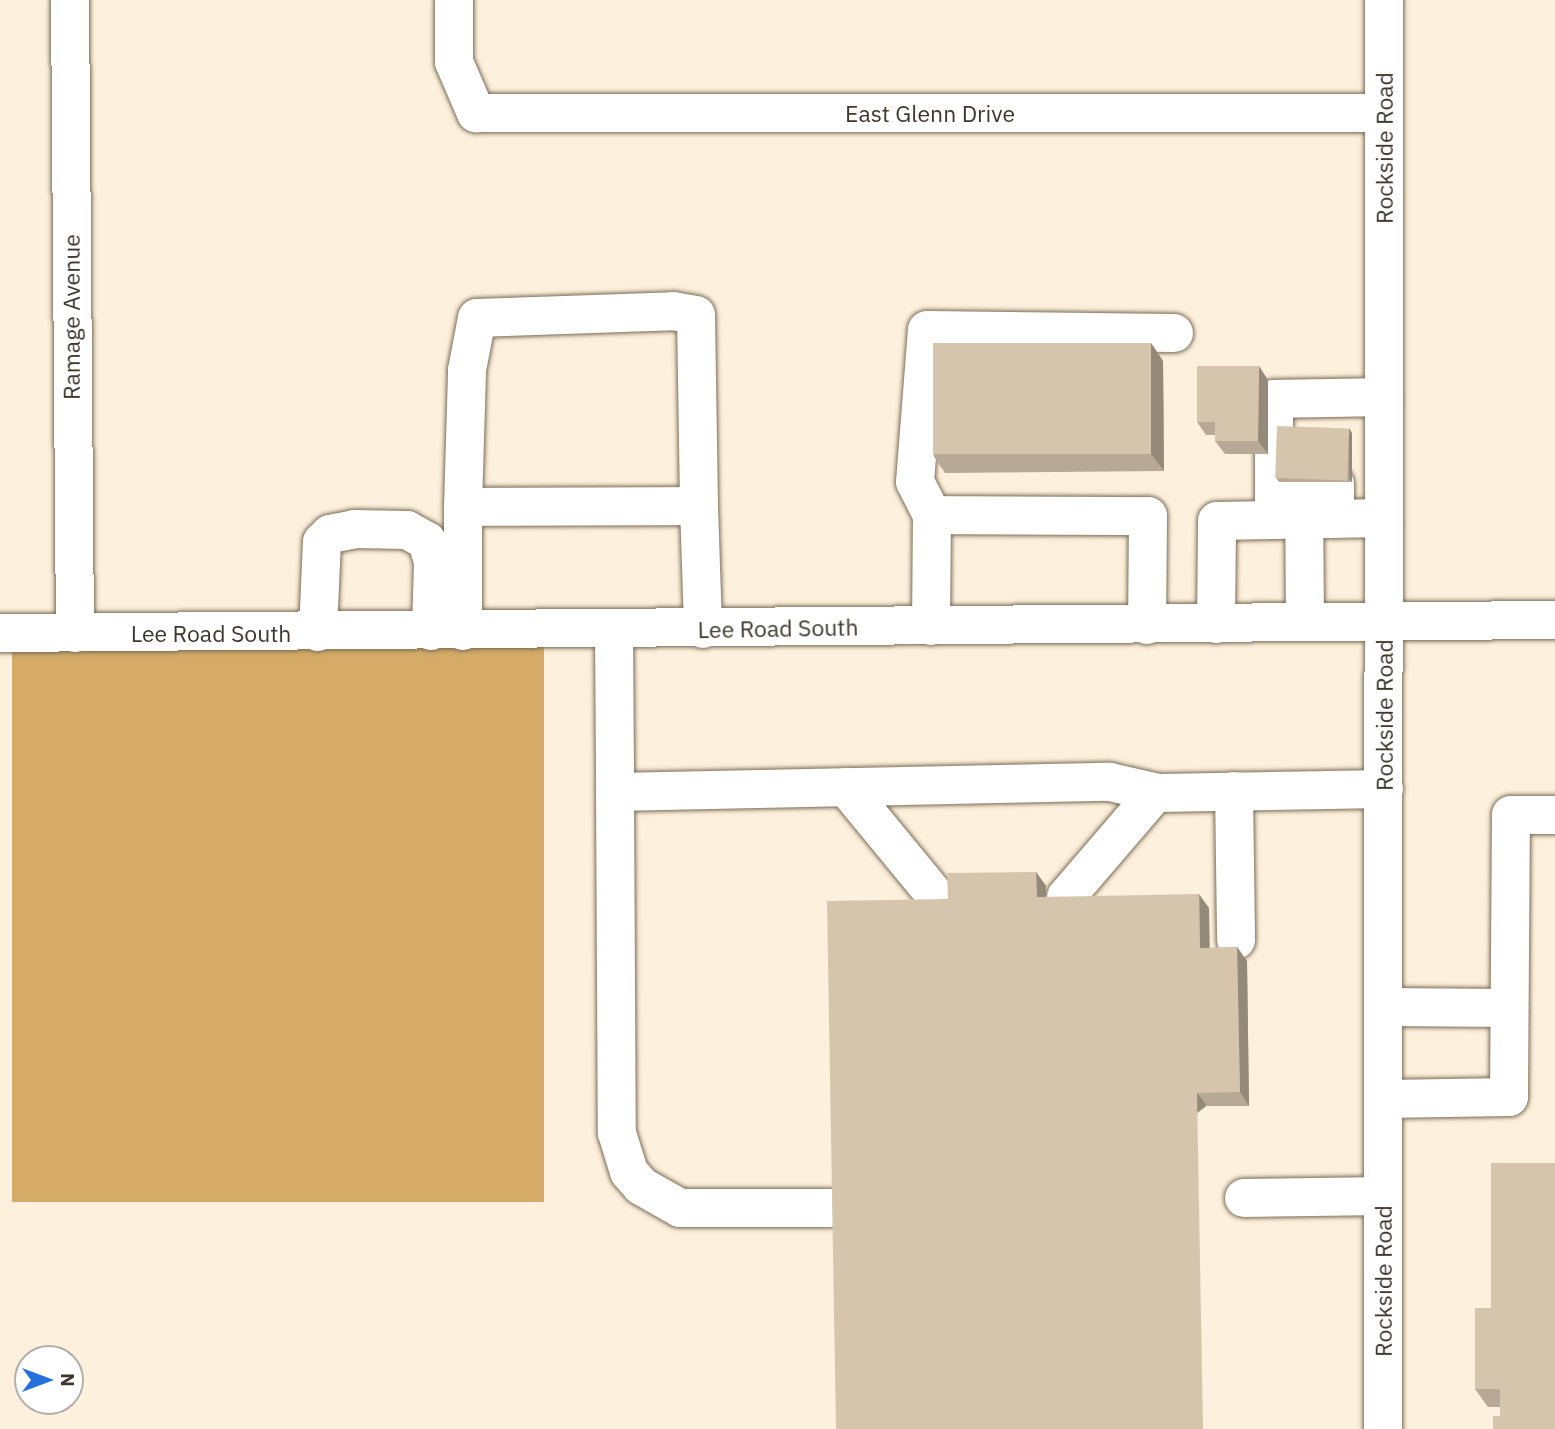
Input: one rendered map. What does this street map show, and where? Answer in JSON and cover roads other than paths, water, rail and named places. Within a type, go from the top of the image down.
[{"type":"street","name":"Ramage Avenue","points":[[69,0],[75,633]]},
{"type":"street","name":"East Glenn Drive","points":[[454,0],[454,62],[476,113],[1384,113]]},
{"type":"street","name":"Rockside Road","points":[[1383,1429],[1384,0]]},
{"type":"street","points":[[447,631],[463,507],[467,370],[477,318],[674,311],[695,315],[703,629]]},
{"type":"street","points":[[931,626],[932,515],[915,482],[927,331],[1174,333]]},
{"type":"street","points":[[1305,622],[1310,505],[1274,399],[1319,415],[1384,397]]},
{"type":"street","points":[[1216,624],[1217,521],[1310,505],[1384,518]]},
{"type":"street","points":[[463,507],[699,506]]},
{"type":"street","points":[[932,515],[1148,516],[1147,625]]},
{"type":"street","points":[[318,632],[322,542],[330,534],[355,529],[420,536],[433,562],[447,631]]},
{"type":"street","name":"Lee Road South","points":[[0,633],[1555,620]]},
{"type":"street","points":[[614,629],[617,1133],[629,1172],[641,1186],[680,1208],[830,1208]]},
{"type":"street","points":[[615,792],[1110,782],[1155,793],[1384,789]]},
{"type":"street","points":[[846,787],[933,893]]},
{"type":"street","points":[[1234,792],[1236,940]]},
{"type":"street","points":[[1066,897],[1155,793]]},
{"type":"street","points":[[1384,1099],[1509,1097],[1511,815],[1555,816]]},
{"type":"street","points":[[1384,1007],[1509,1008]]},
{"type":"street","points":[[1244,1198],[1383,1196]]}]
